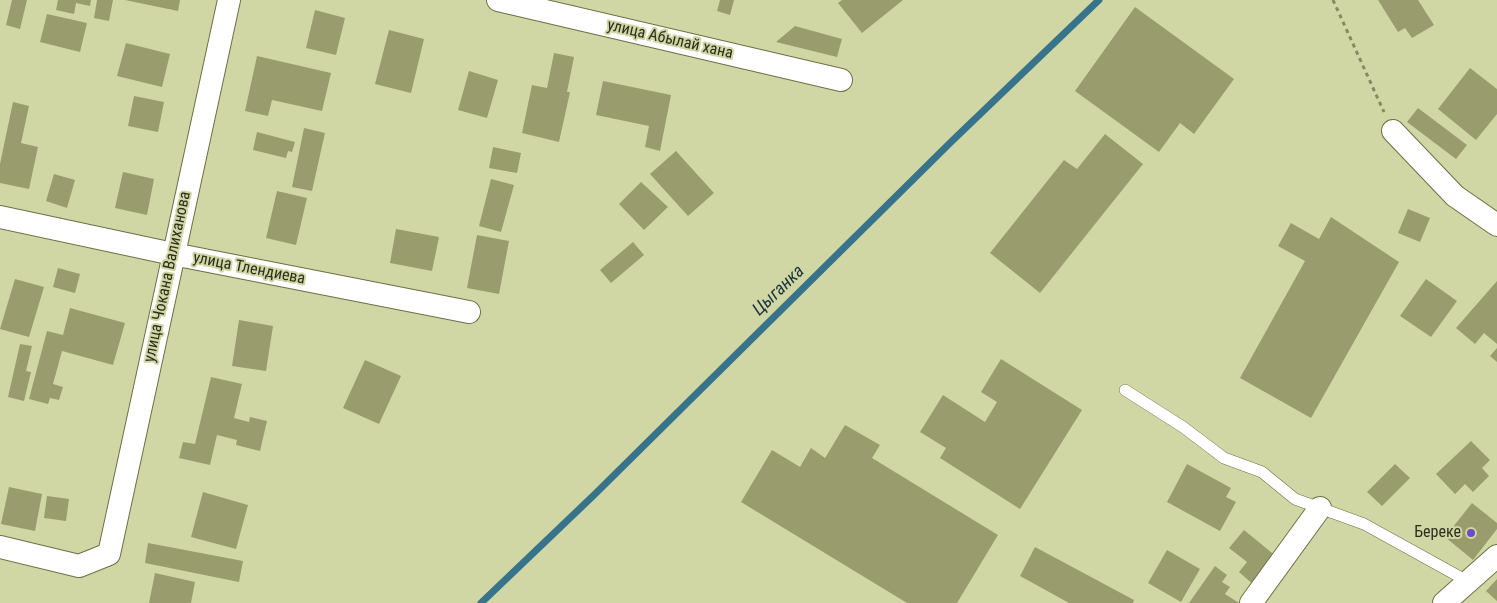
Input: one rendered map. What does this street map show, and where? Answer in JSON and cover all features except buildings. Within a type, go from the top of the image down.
[{"type":"street","name":"улица Чокана Валиханова","points":[[0,547],[79,566],[109,554],[229,0]]},
{"type":"street","name":"улица Абылай хана","points":[[498,0],[841,80]]},
{"type":"street","points":[[1393,131],[1455,196],[1497,225]]},
{"type":"street","name":"улица Тлендиева","points":[[0,217],[173,254],[469,312]]},
{"type":"street","points":[[1251,603],[1320,508]]},
{"type":"street","points":[[1444,603],[1497,556]]},
{"type":"lane","points":[[1125,390],[1183,428],[1224,458],[1262,472],[1295,499],[1364,524],[1469,582]]},
{"type":"path","points":[[1333,0],[1393,131]]},
{"type":"waterway","name":"Цыганка","points":[[481,603],[594,495],[952,141],[1099,0]]},
{"type":"place","name":"Береке","points":[[1471,533]]}]
